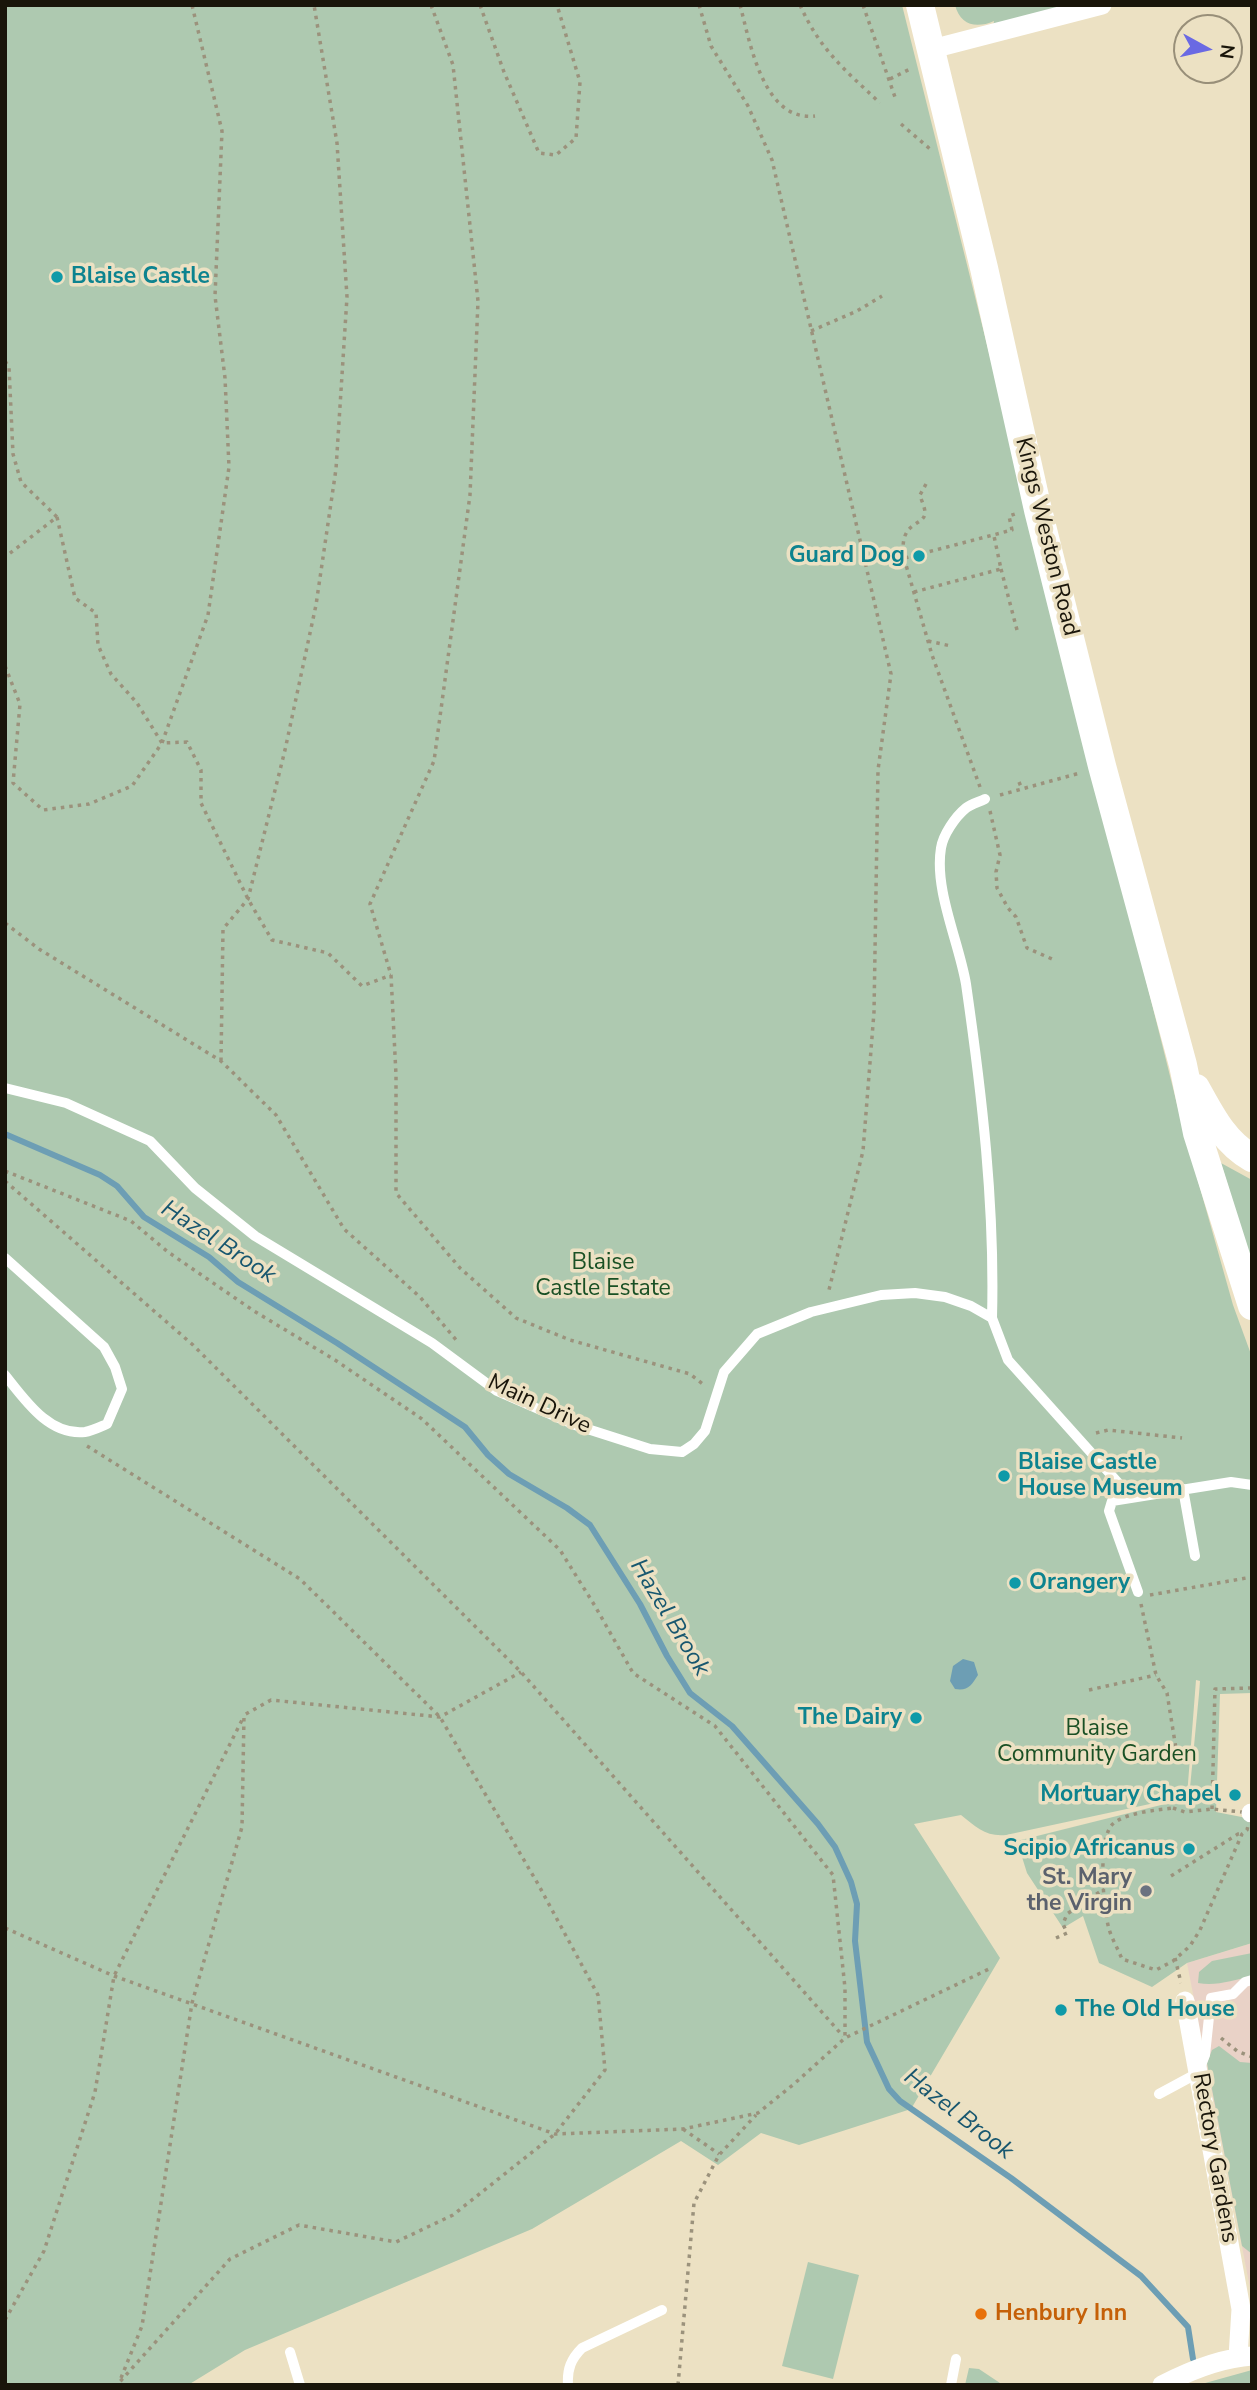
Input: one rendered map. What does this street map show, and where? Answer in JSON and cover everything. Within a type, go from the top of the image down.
[{"type":"main road","name":"Kings Weston Road","points":[[920,5],[1038,510],[1102,766],[1183,1065]]},
{"type":"main road","points":[[1183,1065],[1222,1133],[1241,1152],[1252,1158]]},
{"type":"main road","points":[[1183,1065],[1197,1133],[1252,1306]]},
{"type":"street","points":[[932,49],[1102,5]]},
{"type":"street","name":"Rectory Gardens","points":[[1177,2378],[1245,2357],[1241,2309],[1185,2001]]},
{"type":"lane","points":[[985,799],[966,808],[950,827],[941,848],[941,870],[964,970],[982,1090],[990,1215],[992,1318],[1008,1360],[1130,1496]]},
{"type":"lane","name":"Main Drive","points":[[5,1088],[66,1103],[150,1141],[195,1188],[255,1236],[432,1343],[497,1391],[575,1425],[650,1449],[682,1452],[694,1444],[705,1431],[724,1372],[757,1334],[825,1308],[881,1295],[915,1293],[945,1297],[971,1306],[992,1318]]},
{"type":"lane","points":[[5,1258],[104,1346],[122,1389],[107,1424],[85,1432],[62,1430],[33,1411],[5,1375]]},
{"type":"lane","points":[[1138,1592],[1109,1511],[1112,1501],[1231,1482],[1252,1485]]},
{"type":"lane","points":[[1184,1489],[1195,1556]]},
{"type":"lane","points":[[1159,2094],[1198,2073],[1205,2054],[1211,1998],[1233,1994],[1245,1982],[1252,1980]]},
{"type":"lane","points":[[568,2385],[567,2372],[573,2357],[582,2347],[662,2309]]},
{"type":"lane","points":[[290,2352],[300,2385]]},
{"type":"lane","points":[[951,2385],[956,2359]]},
{"type":"path","points":[[5,666],[20,704],[13,783],[44,810],[89,804],[132,786],[162,743],[208,615],[229,467],[225,378],[215,296],[222,131],[192,5]]},
{"type":"path","points":[[221,1062],[223,929],[248,899],[285,750],[316,605],[336,469],[347,297],[337,143],[314,5]]},
{"type":"path","points":[[431,5],[453,65],[478,301],[470,495],[434,761],[370,904],[391,975],[396,1075],[396,1193],[460,1268],[516,1318],[570,1340],[690,1374],[717,1396]]},
{"type":"path","points":[[480,5],[504,72],[539,153],[556,155],[576,138],[580,82],[557,5]]},
{"type":"path","points":[[699,5],[711,46],[748,106],[772,160],[891,674],[878,770],[874,1012],[863,1151],[825,1308]]},
{"type":"path","points":[[740,5],[756,62],[771,93],[789,111],[808,117],[815,116]]},
{"type":"path","points":[[800,5],[825,51],[880,103]]},
{"type":"path","points":[[863,5],[896,100]]},
{"type":"path","points":[[811,331],[857,311],[882,296]]},
{"type":"path","points":[[5,361],[9,368],[13,453],[21,482],[57,517],[75,598],[96,612],[98,645],[111,674],[137,703],[162,743]]},
{"type":"path","points":[[926,484],[920,495],[925,513],[923,519],[905,532],[902,543],[904,558],[960,737],[996,832],[1000,855],[996,872],[997,888],[1016,917],[1027,948],[1052,959]]},
{"type":"path","points":[[904,558],[1012,530],[1009,516],[1038,510]]},
{"type":"path","points":[[5,557],[57,517]]},
{"type":"path","points":[[994,535],[1017,630]]},
{"type":"path","points":[[914,592],[1001,569]]},
{"type":"path","points":[[928,641],[951,646]]},
{"type":"path","points":[[162,743],[187,742],[201,770],[201,803],[248,899],[272,940],[328,953],[362,986],[391,975]]},
{"type":"path","points":[[985,799],[1102,766]]},
{"type":"path","points":[[1019,782],[1022,789]]},
{"type":"path","points":[[5,923],[39,949],[221,1062],[276,1115],[344,1229],[420,1297],[469,1356],[463,1365]]},
{"type":"path","points":[[5,1171],[131,1221],[168,1252],[422,1419],[560,1550],[633,1673],[715,1726],[833,1875],[845,1988],[845,2038]]},
{"type":"path","points":[[5,1181],[193,1345],[521,1672],[845,2038]]},
{"type":"path","points":[[62,1430],[300,1579],[440,1717],[538,1884],[598,1995],[605,2070],[555,2134],[453,2215],[396,2242],[299,2225],[230,2259],[118,2383]]},
{"type":"path","points":[[1096,1433],[1108,1430],[1182,1438]]},
{"type":"path","points":[[1178,1761],[1167,1693],[1156,1675],[1140,1597],[1252,1577]]},
{"type":"path","points":[[5,2320],[44,2251],[95,2092],[114,1976],[244,1715],[271,1700],[440,1717],[521,1672]]},
{"type":"path","points":[[1088,1690],[1156,1675]]},
{"type":"path","points":[[1212,1809],[1215,1689],[1252,1688]]},
{"type":"path","points":[[118,2383],[142,2326],[192,2003],[242,1827],[244,1715]]},
{"type":"path","points":[[1171,1877],[1242,1834],[1200,1930],[1190,1946],[1156,1970],[1122,1959],[1109,1929],[1104,1889],[1104,1848],[1111,1825],[1145,1812],[1173,1808],[1185,1812],[1212,1809],[1251,1813]]},
{"type":"path","points":[[1056,1938],[1067,1933],[1063,1924],[1068,1914],[1104,1889]]},
{"type":"path","points":[[5,1928],[114,1976],[555,2134],[683,2129],[758,2113]]},
{"type":"path","points":[[1175,1958],[1185,2001]]},
{"type":"path","points":[[678,2385],[694,2203],[719,2155],[758,2113],[845,2038],[991,1968]]},
{"type":"path","points":[[1208,2029],[1237,2051],[1252,2057]]},
{"type":"path","points":[[683,2129],[719,2155]]},
{"type":"shaded area","points":[[1252,1943],[1252,2298],[1187,1963]]},
{"type":"green space","name":"Blaise Castle Estate","points":[[5,5],[902,5],[1182,1124],[1233,1305],[1252,1357],[1252,1693],[1220,1694],[1216,1812],[1252,1819],[1252,1943],[1187,1963],[1152,1987],[1099,1963],[1083,1916],[1063,1928],[1027,1873],[1017,1841],[1189,1798],[1200,1681],[1196,1680],[1187,1796],[1006,1835],[987,1833],[961,1815],[914,1824],[1000,1958],[911,2109],[799,2145],[761,2133],[718,2165],[681,2141],[532,2229],[245,2350],[188,2385],[5,2385]]},
{"type":"green space","points":[[955,5],[1073,5],[993,27],[994,21],[981,25],[970,24],[957,12]]},
{"type":"green space","points":[[1221,1163],[1252,1180],[1252,1265]]},
{"type":"green space","points":[[1252,1953],[1252,1977],[1218,1983],[1198,1983],[1199,1972],[1212,1961]]},
{"type":"green space","points":[[1219,2046],[1240,2062],[1252,2063],[1252,2254],[1242,2246],[1207,2063],[1212,2050]]},
{"type":"green space","points":[[808,2262],[859,2275],[833,2379],[782,2366]]},
{"type":"green space","points":[[969,2368],[979,2369],[1003,2385],[965,2385]]},
{"type":"green space","points":[[1252,2370],[1252,2385],[1198,2385]]},
{"type":"water","points":[[963,1659],[974,1662],[978,1675],[969,1687],[955,1689],[950,1681],[953,1666]]},
{"type":"waterway","name":"Hazel Brook","points":[[5,1134],[100,1175],[117,1186],[144,1217],[209,1257],[238,1282],[465,1427],[488,1455],[509,1474],[567,1508],[590,1525],[640,1604],[690,1693],[732,1726],[835,1847],[851,1882],[857,1904],[855,1941],[867,2042],[889,2089],[900,2101],[1011,2178],[1141,2276],[1188,2327],[1193,2359]]},
{"type":"place","name":"Blaise Castle","points":[[57,277]]},
{"type":"place","name":"Guard Dog","points":[[919,556]]},
{"type":"place","name":"Blaise Castle House Museum","points":[[1004,1476]]},
{"type":"place","name":"Orangery","points":[[1015,1583]]},
{"type":"place","name":"The Dairy","points":[[916,1718]]},
{"type":"place","name":"Mortuary Chapel","points":[[1235,1795]]},
{"type":"place","name":"Scipio Africanus","points":[[1189,1849]]},
{"type":"place","name":"St. Mary the Virgin","points":[[1146,1891]]},
{"type":"place","name":"The Old House","points":[[1061,2010]]},
{"type":"place","name":"Henbury Inn","points":[[981,2314]]},
{"type":"park label","name":"Blaise Community Garden","points":[[1097,1742]]}]
